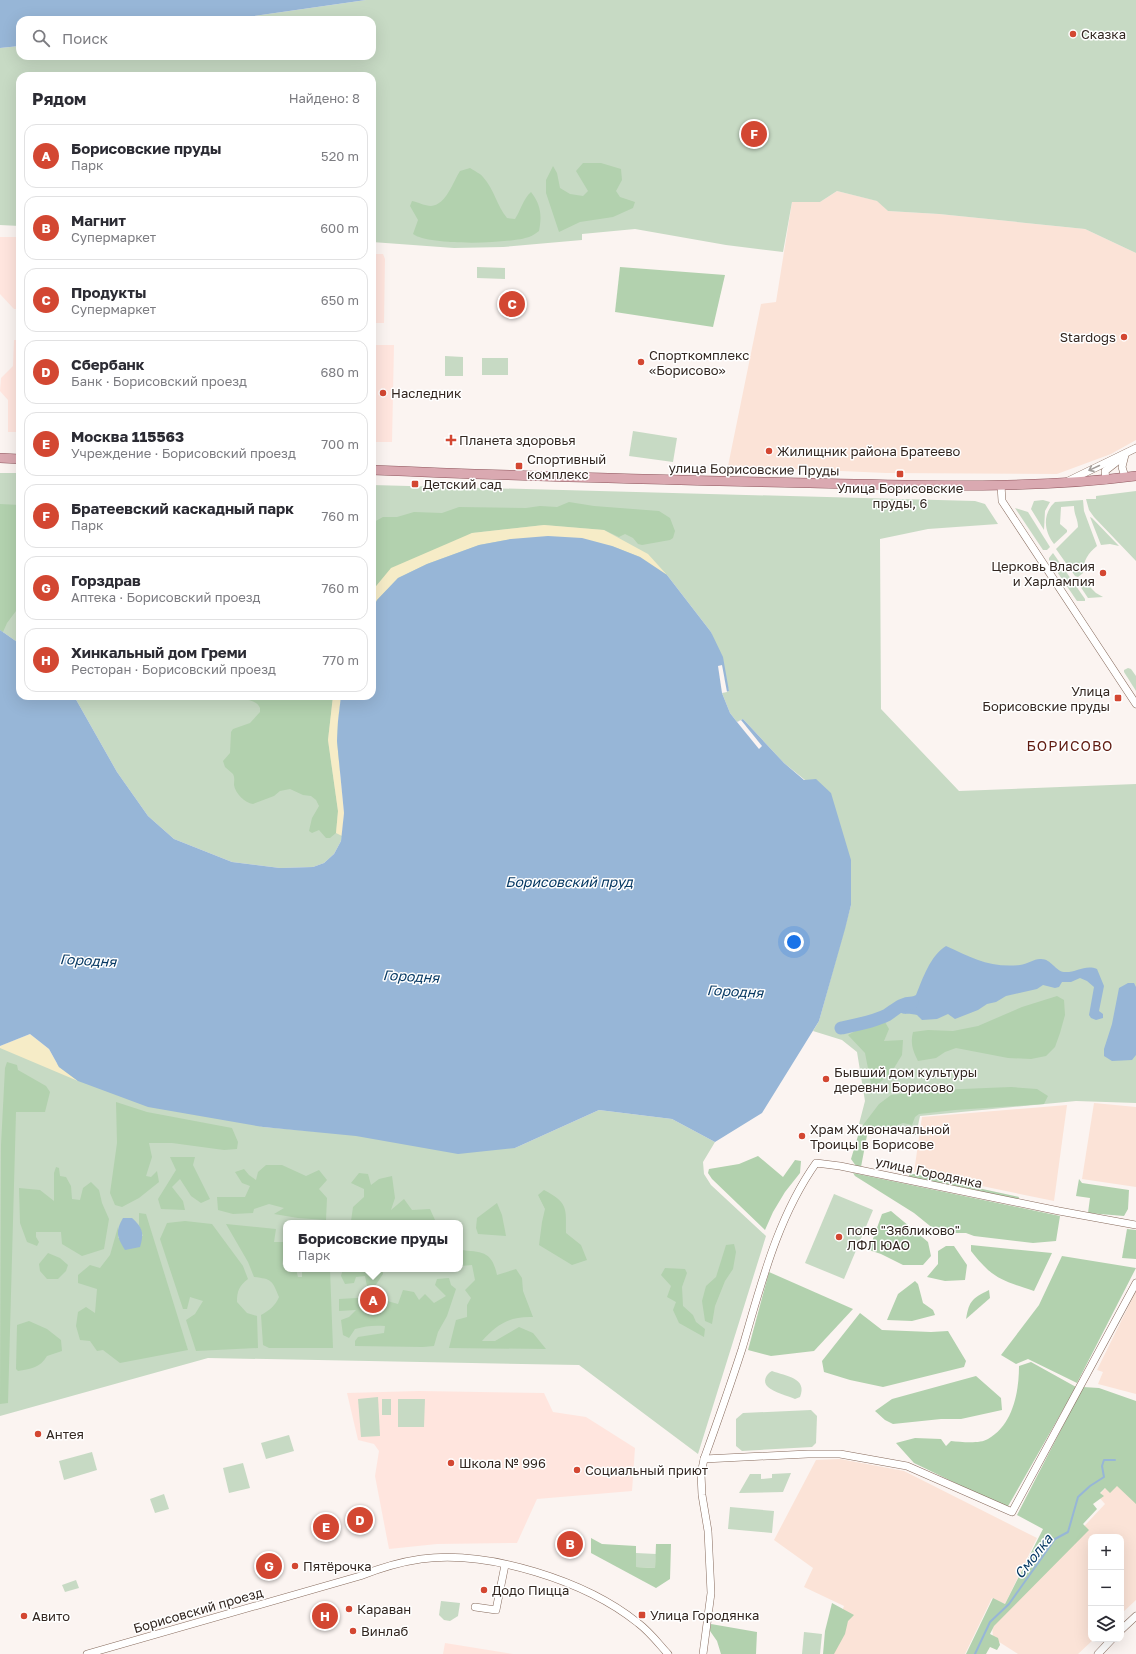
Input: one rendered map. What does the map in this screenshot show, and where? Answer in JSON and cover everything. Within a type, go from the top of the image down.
[{"type":"main road","points":[[0,458],[16,459]]},
{"type":"main road","name":"улица Борисовские Пруды","points":[[376,470],[729,482],[1001,486],[1106,480],[1136,476]]},
{"type":"street","points":[[1106,480],[1106,471],[1136,448]]},
{"type":"street","points":[[1125,455],[1122,467],[1125,477]]},
{"type":"street","points":[[1063,483],[1125,455]]},
{"type":"street","points":[[1001,486],[1002,501],[1136,704]]},
{"type":"street","name":"улица Городянка","points":[[703,1654],[711,1593],[708,1530],[701,1474],[704,1459],[739,1356],[770,1255],[793,1204],[816,1163],[840,1166],[1051,1210],[1136,1225]]},
{"type":"street","points":[[704,1459],[840,1454],[907,1466],[1012,1512],[1136,1283]]},
{"type":"street","name":"Борисовский проезд","points":[[87,1654],[360,1576],[384,1566],[433,1558],[471,1559],[505,1565],[554,1578],[604,1600],[638,1623],[668,1654]]},
{"type":"street","points":[[475,1607],[496,1610],[505,1565]]},
{"type":"street","points":[[1124,1627],[1136,1616]]},
{"type":"street","points":[[1098,1654],[1109,1642]]},
{"type":"shaded area","points":[[837,191],[878,201],[888,211],[939,214],[1085,229],[1136,253],[1136,440],[1111,454],[1057,474],[886,473],[728,466],[761,304],[776,302],[792,202],[820,202]]},
{"type":"shaded area","points":[[0,237],[16,237],[16,309],[14,309],[0,294]]},
{"type":"shaded area","points":[[376,254],[383,254],[385,259],[384,323],[376,323]]},
{"type":"shaded area","points":[[14,340],[16,340],[16,432],[8,432],[8,400],[0,391],[1,378],[13,366]]},
{"type":"shaded area","name":"Наследник","points":[[376,345],[394,345],[392,442],[376,442]]},
{"type":"shaded area","points":[[1094,1103],[1136,1107],[1136,1187],[1082,1179]]},
{"type":"shaded area","points":[[1067,1105],[1054,1201],[914,1172],[922,1117]]},
{"type":"shaded area","points":[[1136,1291],[1136,1394],[1098,1384],[1103,1372],[1097,1370]]},
{"type":"shaded area","name":"Школа № 996","points":[[419,1391],[544,1393],[553,1412],[586,1417],[635,1448],[632,1491],[537,1499],[517,1543],[437,1544],[389,1549],[375,1476],[379,1451],[374,1444],[358,1440],[347,1393]]},
{"type":"shaded area","points":[[840,1459],[904,1471],[1037,1538],[1005,1604],[992,1598],[965,1654],[826,1654],[844,1606],[804,1587],[813,1568],[774,1540],[816,1460]]},
{"type":"shaded area","points":[[1117,1476],[1136,1496],[1136,1600],[1124,1611],[1124,1534],[1088,1534],[1088,1642],[1091,1642],[1078,1654],[1018,1654],[993,1638],[992,1624],[1105,1504],[1098,1496]]},
{"type":"shaded area","points":[[445,1643],[513,1654],[443,1654]]},
{"type":"green space","points":[[366,0],[1136,0],[1136,253],[1085,229],[939,214],[888,211],[877,201],[837,191],[820,202],[792,202],[783,252],[726,245],[635,229],[582,234],[582,240],[503,247],[454,248],[376,242],[376,72],[16,72],[16,226],[0,225],[0,48],[16,46],[16,60],[376,60],[376,16],[255,16]]},
{"type":"green space","points":[[583,163],[601,163],[621,169],[622,180],[616,191],[620,197],[635,202],[633,208],[613,217],[580,222],[559,232],[546,193],[546,180],[553,166],[557,173],[560,188],[570,194],[583,196],[588,191],[576,171]]},
{"type":"green space","points":[[470,168],[480,174],[487,182],[507,218],[515,219],[526,198],[531,192],[537,201],[540,210],[539,231],[530,237],[519,239],[470,243],[435,241],[413,234],[418,220],[410,206],[412,201],[429,206],[436,205],[445,197],[460,171]]},
{"type":"green space","points":[[477,267],[505,268],[505,279],[477,278]]},
{"type":"green space","points":[[620,267],[725,275],[713,327],[615,312]]},
{"type":"green space","points":[[445,356],[463,357],[463,376],[445,376]]},
{"type":"green space","points":[[482,358],[508,358],[508,375],[482,375]]},
{"type":"green space","points":[[633,431],[677,438],[673,462],[629,456]]},
{"type":"green space","points":[[0,473],[16,473],[16,641],[0,630]]},
{"type":"green space","points":[[376,485],[975,501],[985,504],[998,524],[928,529],[880,539],[881,709],[959,791],[1136,784],[1136,1103],[1076,1101],[920,1116],[916,1135],[859,1124],[865,1101],[857,1052],[842,1040],[813,1031],[819,1021],[851,905],[851,883],[805,780],[784,763],[743,719],[737,722],[730,713],[722,693],[729,691],[711,632],[667,575],[376,610]]},
{"type":"green space","points":[[1136,491],[1136,561],[1094,517],[1089,510],[1086,499],[1096,499],[1096,496]]},
{"type":"green space","points":[[1043,500],[1050,502],[1045,511],[1044,530],[1031,509],[1034,501]]},
{"type":"green space","points":[[1083,500],[1084,511],[1097,546],[1091,551],[1084,565],[1083,573],[1078,577],[1075,576],[1056,549],[1078,527],[1074,506],[1061,507],[1060,524],[1067,530],[1067,532],[1054,544],[1046,528],[1046,517],[1055,502]]},
{"type":"green space","points":[[569,502],[594,506],[659,511],[670,518],[675,531],[673,538],[670,540],[642,545],[638,544],[633,538],[625,534],[619,537],[604,530],[544,525],[472,533],[376,589],[376,521],[383,517],[397,517],[414,512],[442,513],[459,507],[557,507]]},
{"type":"green space","points":[[0,504],[16,505],[16,611],[7,623],[3,632],[0,630]]},
{"type":"green space","points":[[1015,508],[1028,512],[1050,547],[1047,550],[1043,550]]},
{"type":"green space","points":[[1090,517],[1119,546],[1110,544],[1101,545]]},
{"type":"green space","points":[[1053,553],[1085,601],[1077,601],[1049,560]]},
{"type":"green space","points":[[1086,583],[1096,593],[1103,597],[1088,598],[1080,586]]},
{"type":"green space","points":[[1128,668],[1131,669],[1136,676],[1136,691],[1124,672],[1124,670]]},
{"type":"green space","points":[[76,700],[341,700],[338,721],[342,836],[334,854],[324,863],[313,867],[280,868],[232,862],[174,839],[148,816],[117,772]]},
{"type":"green space","points":[[248,700],[333,700],[328,740],[338,811],[336,833],[330,838],[326,838],[319,830],[312,833],[309,831],[312,818],[319,806],[316,800],[311,796],[303,795],[290,789],[280,791],[274,796],[253,804],[247,802],[236,791],[233,774],[225,767],[223,761],[230,753],[231,732],[233,729],[250,723],[260,712],[260,708]]},
{"type":"green space","points":[[1057,996],[1064,1000],[1065,1015],[1055,1047],[1046,1056],[1031,1059],[1008,1058],[956,1048],[945,1052],[936,1058],[918,1061],[912,1047],[913,1032],[928,1030],[953,1031],[978,1026],[1022,1007]]},
{"type":"green space","points":[[885,1022],[889,1029],[884,1041],[903,1040],[902,1055],[891,1073],[872,1089],[865,1053],[848,1035],[857,1030]]},
{"type":"green space","points":[[0,1046],[263,1127],[515,1148],[599,1110],[672,1119],[715,1142],[703,1162],[704,1174],[711,1185],[766,1236],[698,1454],[579,1365],[208,1358],[0,1416]]},
{"type":"green space","points":[[7,1062],[17,1065],[18,1070],[46,1086],[50,1092],[45,1112],[16,1112],[8,1403],[0,1404],[1,1145],[5,1068]]},
{"type":"green space","points":[[1011,1087],[1037,1089],[1048,1096],[1044,1104],[919,1114],[915,1117],[912,1125],[903,1123],[890,1128],[868,1130],[861,1167],[856,1166],[851,1159],[860,1129],[879,1104],[891,1095],[937,1090]]},
{"type":"green space","points":[[116,1102],[147,1112],[232,1128],[238,1142],[237,1149],[224,1150],[172,1143],[149,1143],[152,1157],[146,1176],[151,1177],[157,1171],[159,1182],[139,1198],[122,1207],[115,1205],[110,1193],[117,1143]]},
{"type":"green space","points":[[758,1156],[783,1177],[795,1160],[801,1161],[800,1173],[785,1192],[773,1212],[765,1230],[712,1179],[708,1173],[709,1169],[739,1164]]},
{"type":"green space","points":[[170,1157],[195,1157],[193,1165],[210,1199],[201,1203],[191,1196],[180,1179],[172,1187],[183,1201],[185,1210],[161,1209],[158,1199],[176,1170]]},
{"type":"green space","points":[[266,1165],[282,1165],[306,1176],[319,1170],[327,1180],[319,1189],[327,1198],[326,1220],[298,1218],[274,1214],[284,1208],[269,1204],[254,1209],[253,1213],[233,1214],[218,1210],[217,1197],[245,1197],[250,1186],[242,1183],[235,1172],[244,1169],[256,1180],[258,1172]]},
{"type":"green space","points":[[56,1167],[59,1168],[60,1176],[66,1177],[71,1186],[72,1199],[80,1200],[83,1188],[91,1182],[99,1190],[102,1203],[109,1219],[104,1249],[82,1256],[62,1244],[61,1232],[36,1232],[36,1237],[39,1242],[37,1246],[27,1242],[20,1223],[19,1188],[40,1190],[54,1201],[54,1173]]},
{"type":"green space","points":[[359,1173],[368,1174],[371,1185],[379,1179],[392,1176],[395,1198],[391,1210],[404,1199],[412,1210],[430,1209],[435,1220],[351,1220],[353,1207],[364,1197],[364,1189],[351,1183]]},
{"type":"green space","points":[[853,1173],[1060,1216],[1056,1241],[1033,1243],[974,1236],[966,1233],[948,1233],[935,1230],[914,1213],[855,1176]]},
{"type":"green space","points":[[910,1174],[1019,1197],[1018,1200],[908,1177]]},
{"type":"green space","points":[[1079,1179],[1082,1183],[1129,1190],[1128,1209],[1124,1216],[1088,1213],[1090,1198],[1076,1196]]},
{"type":"green space","points":[[544,1190],[562,1202],[566,1217],[566,1233],[581,1245],[587,1260],[572,1265],[539,1245],[545,1209],[538,1195]]},
{"type":"green space","name":"поле \"Зябликово\" ЛФЛ ЮАО","points":[[834,1194],[873,1210],[844,1279],[805,1263]]},
{"type":"green space","points":[[497,1203],[502,1215],[506,1236],[478,1234],[476,1228],[477,1218]]},
{"type":"green space","points":[[891,1211],[928,1242],[931,1256],[923,1265],[903,1265],[869,1250],[882,1214]]},
{"type":"green space","points":[[139,1213],[146,1214],[188,1350],[120,1363],[103,1350],[97,1351],[90,1341],[80,1340],[76,1326],[78,1312],[86,1307],[95,1313],[97,1289],[78,1283],[78,1275],[90,1265],[100,1268],[110,1255],[118,1227],[118,1238],[143,1236],[139,1225]]},
{"type":"green space","points":[[185,1221],[212,1224],[243,1266],[248,1279],[239,1289],[237,1302],[247,1313],[257,1316],[258,1348],[196,1351],[186,1320],[195,1314],[203,1301],[190,1297],[187,1309],[183,1309],[160,1239],[167,1223]]},
{"type":"green space","points":[[226,1224],[276,1229],[274,1242],[283,1242],[283,1272],[297,1272],[298,1277],[302,1277],[302,1272],[330,1272],[333,1348],[269,1348],[263,1345],[261,1315],[272,1308],[279,1297],[271,1281],[254,1277],[248,1262]]},
{"type":"green space","points":[[1127,1229],[1136,1230],[1136,1259],[1122,1258]]},
{"type":"green space","points":[[734,1244],[736,1252],[733,1269],[725,1281],[715,1306],[712,1324],[705,1321],[702,1301],[706,1286],[716,1277],[726,1245]]},
{"type":"green space","points":[[971,1245],[1052,1253],[1034,1291],[1005,1281],[985,1268],[971,1251]]},
{"type":"green space","points":[[946,1246],[954,1246],[967,1265],[965,1280],[945,1281],[927,1277],[938,1264],[938,1251]]},
{"type":"green space","points":[[463,1250],[485,1254],[492,1261],[497,1275],[516,1269],[522,1278],[523,1291],[533,1317],[517,1318],[504,1322],[482,1341],[495,1341],[519,1327],[533,1333],[546,1349],[449,1348],[456,1320],[467,1317],[467,1305],[471,1298],[465,1290],[475,1280],[472,1265],[463,1266]]},
{"type":"green space","points":[[48,1253],[60,1258],[68,1265],[66,1271],[58,1279],[47,1279],[40,1271],[39,1264]]},
{"type":"green space","points":[[1062,1256],[1136,1268],[1077,1383],[1028,1359],[1016,1364],[1001,1355],[1039,1305]]},
{"type":"green space","points":[[665,1268],[685,1269],[687,1273],[682,1287],[683,1306],[693,1315],[696,1322],[705,1329],[704,1337],[679,1323],[673,1310],[676,1302],[667,1297],[671,1286],[661,1275]]},
{"type":"green space","points":[[342,1272],[383,1272],[375,1286],[367,1286],[365,1276],[356,1277],[354,1283],[345,1284],[341,1276]]},
{"type":"green space","points":[[769,1272],[853,1309],[814,1351],[771,1356],[748,1350]]},
{"type":"green space","points":[[449,1278],[451,1285],[456,1289],[447,1316],[438,1332],[434,1346],[355,1346],[355,1341],[358,1337],[384,1333],[385,1326],[370,1326],[355,1329],[349,1338],[343,1335],[341,1320],[349,1317],[356,1310],[339,1311],[339,1299],[373,1297],[398,1304],[403,1290],[414,1292],[419,1300],[425,1294],[434,1303],[446,1296],[435,1285],[437,1279]]},
{"type":"green space","points":[[915,1281],[918,1284],[923,1303],[933,1310],[935,1315],[912,1321],[887,1320],[898,1294]]},
{"type":"green space","points":[[989,1290],[990,1298],[966,1319],[970,1304],[973,1300]]},
{"type":"green space","points":[[860,1313],[882,1330],[931,1332],[948,1331],[966,1361],[964,1367],[883,1387],[850,1380],[824,1372],[822,1361]]},
{"type":"green space","points":[[29,1321],[47,1329],[61,1340],[62,1351],[47,1356],[41,1363],[34,1367],[27,1370],[18,1371],[16,1369],[17,1325]]},
{"type":"green space","points":[[1031,1362],[1076,1387],[1007,1508],[914,1463],[896,1443],[915,1438],[941,1439],[946,1446],[951,1441],[985,1441],[997,1433],[1009,1417],[1016,1397],[1019,1366]]},
{"type":"green space","points":[[772,1371],[789,1376],[798,1382],[802,1391],[800,1397],[795,1399],[770,1389],[766,1385],[765,1381],[768,1374]]},
{"type":"green space","points":[[976,1376],[1001,1398],[1002,1410],[961,1419],[941,1419],[893,1424],[885,1420],[875,1411],[892,1399]]},
{"type":"green space","points":[[1083,1387],[1099,1388],[1136,1401],[1136,1504],[1117,1486],[1110,1493],[1105,1488],[1100,1493],[1104,1496],[1093,1504],[1097,1509],[1083,1524],[1089,1530],[994,1626],[990,1634],[998,1638],[1000,1645],[997,1650],[990,1647],[986,1654],[966,1654],[993,1598],[1005,1604],[1043,1529],[1017,1515]]},
{"type":"green space","points":[[378,1397],[380,1436],[361,1437],[358,1399]]},
{"type":"green space","points":[[382,1399],[391,1399],[391,1415],[382,1415]]},
{"type":"green space","points":[[398,1399],[425,1399],[424,1427],[398,1427]]},
{"type":"green space","points":[[811,1410],[817,1416],[816,1443],[812,1447],[742,1451],[736,1446],[736,1419],[743,1413]]},
{"type":"green space","points":[[289,1435],[294,1451],[266,1459],[261,1443]]},
{"type":"green space","points":[[92,1452],[97,1470],[64,1480],[59,1461]]},
{"type":"green space","points":[[243,1463],[250,1488],[229,1493],[223,1468]]},
{"type":"green space","points":[[791,1473],[783,1492],[739,1493],[750,1474],[761,1474],[761,1479],[772,1478],[772,1474]]},
{"type":"green space","points":[[164,1494],[169,1509],[155,1513],[150,1499]]},
{"type":"green space","points":[[730,1507],[774,1511],[772,1533],[728,1529]]},
{"type":"green space","points":[[591,1538],[602,1544],[636,1546],[636,1567],[655,1568],[656,1544],[671,1544],[670,1579],[656,1588],[591,1553]]},
{"type":"green space","points":[[636,1553],[656,1554],[655,1568],[635,1567]]},
{"type":"green space","points":[[76,1580],[79,1588],[65,1592],[62,1585]]},
{"type":"green space","points":[[441,1601],[460,1603],[458,1616],[450,1621],[444,1620],[439,1615]]},
{"type":"green space","points":[[832,1603],[854,1615],[848,1621],[845,1634],[834,1654],[823,1654],[825,1631]]},
{"type":"green space","points":[[711,1624],[757,1632],[756,1654],[721,1654],[717,1641],[710,1631]]},
{"type":"green space","points":[[804,1632],[822,1634],[820,1654],[802,1654]]},
{"type":"sand","points":[[544,525],[604,530],[648,554],[667,575],[640,557],[612,546],[511,539],[479,545],[427,564],[398,578],[376,602],[376,586],[391,568],[472,533]]},
{"type":"sand","points":[[333,700],[341,700],[337,741],[344,813],[342,836],[336,833],[338,811],[328,740]]},
{"type":"sand","points":[[30,1034],[49,1049],[59,1067],[78,1081],[0,1048],[0,1046]]},
{"type":"water","points":[[0,0],[366,0],[255,16],[16,16],[16,46],[0,48]]},
{"type":"water","name":"Борисовский пруд","points":[[548,536],[582,538],[612,546],[640,557],[667,575],[711,632],[723,657],[729,691],[722,693],[730,713],[737,722],[743,719],[784,763],[804,780],[816,779],[831,793],[851,860],[851,905],[819,1021],[762,1113],[715,1142],[672,1119],[599,1110],[515,1148],[458,1154],[356,1136],[263,1127],[148,1107],[78,1081],[59,1067],[49,1049],[30,1034],[0,1046],[0,630],[16,641],[16,700],[76,700],[117,772],[148,816],[174,839],[232,862],[280,868],[313,867],[324,863],[334,854],[341,841],[344,813],[337,741],[341,700],[376,700],[377,600],[398,578],[427,564],[479,545],[511,539]]},
{"type":"water","points":[[946,946],[982,961],[999,965],[1020,965],[1035,960],[1044,959],[1064,972],[1084,968],[1097,969],[1104,986],[1099,1011],[1103,1014],[1103,1018],[1096,1020],[1091,1018],[1089,1015],[1094,987],[1087,981],[1080,978],[1071,982],[1062,982],[1059,987],[1055,988],[1043,985],[1037,989],[1006,996],[996,1002],[987,1004],[978,1010],[955,1019],[948,1014],[937,1019],[922,1020],[917,1015],[899,1012],[894,1005],[916,995],[931,961],[940,950]]},
{"type":"water","points":[[1128,983],[1134,983],[1136,987],[1136,1055],[1132,1060],[1112,1061],[1104,1056],[1104,1049],[1112,1024],[1119,988]]},
{"type":"water","points":[[123,1218],[132,1218],[142,1231],[140,1247],[125,1250],[122,1245],[118,1231]]},
{"type":"pier","points":[[722,665],[727,692],[722,693],[718,666]]},
{"type":"pier","points":[[741,720],[762,746],[759,749],[737,722]]},
{"type":"waterway","name":"Городня","points":[[841,1028],[876,1020],[887,1015],[901,1005],[912,1003]]},
{"type":"waterway","name":"Смолка","points":[[975,1654],[990,1622],[1009,1604],[1055,1539],[1068,1532],[1078,1497],[1090,1486],[1104,1477],[1102,1466],[1104,1460],[1115,1460]]},
{"type":"place","name":"Сказка","points":[[1073,34]]},
{"type":"place","name":"Братеевский каскадный парк","points":[[754,134]]},
{"type":"place","name":"Продукты","points":[[512,304]]},
{"type":"place","name":"Stardogs","points":[[1124,337]]},
{"type":"place","name":"Спорткомплекс «Борисово»","points":[[641,362]]},
{"type":"place","name":"Наследник","points":[[383,393]]},
{"type":"place","name":"Планета здоровья","points":[[451,440]]},
{"type":"place","name":"Жилищник района Братеево","points":[[769,451]]},
{"type":"place","name":"Спортивный комплекс","points":[[519,466]]},
{"type":"place","name":"Улица Борисовские пруды, 6","points":[[900,474]]},
{"type":"place","name":"Детский сад","points":[[415,484]]},
{"type":"place","name":"Церковь Власия и Харлампия","points":[[1103,573]]},
{"type":"place","name":"Улица Борисовские пруды","points":[[1118,698]]},
{"type":"place","name":"Бывший дом культуры деревни Борисово","points":[[826,1079]]},
{"type":"place","name":"Храм Живоначальной Троицы в Борисове","points":[[802,1136]]},
{"type":"place","name":"поле \"Зябликово\" ЛФЛ ЮАО","points":[[839,1237]]},
{"type":"place","name":"Борисовские пруды","points":[[373,1300]]},
{"type":"place","name":"Антея","points":[[38,1434]]},
{"type":"place","name":"Школа № 996","points":[[451,1463]]},
{"type":"place","name":"Социальный приют","points":[[577,1470]]},
{"type":"place","name":"Сбербанк","points":[[360,1520]]},
{"type":"place","name":"Москва 115563","points":[[326,1527]]},
{"type":"place","name":"Магнит","points":[[570,1544]]},
{"type":"place","name":"Горздрав","points":[[269,1566]]},
{"type":"place","name":"Пятёрочка","points":[[295,1566]]},
{"type":"place","name":"Додо Пицца","points":[[484,1590]]},
{"type":"place","name":"Караван","points":[[349,1609]]},
{"type":"place","name":"Улица Городянка","points":[[642,1615]]},
{"type":"place","name":"Авито","points":[[24,1616]]},
{"type":"place","name":"Хинкальный дом Греми","points":[[325,1616]]},
{"type":"place","name":"Винлаб","points":[[353,1631]]},
{"type":"district","name":"БОРИСОВО","points":[[1070,745]]}]
